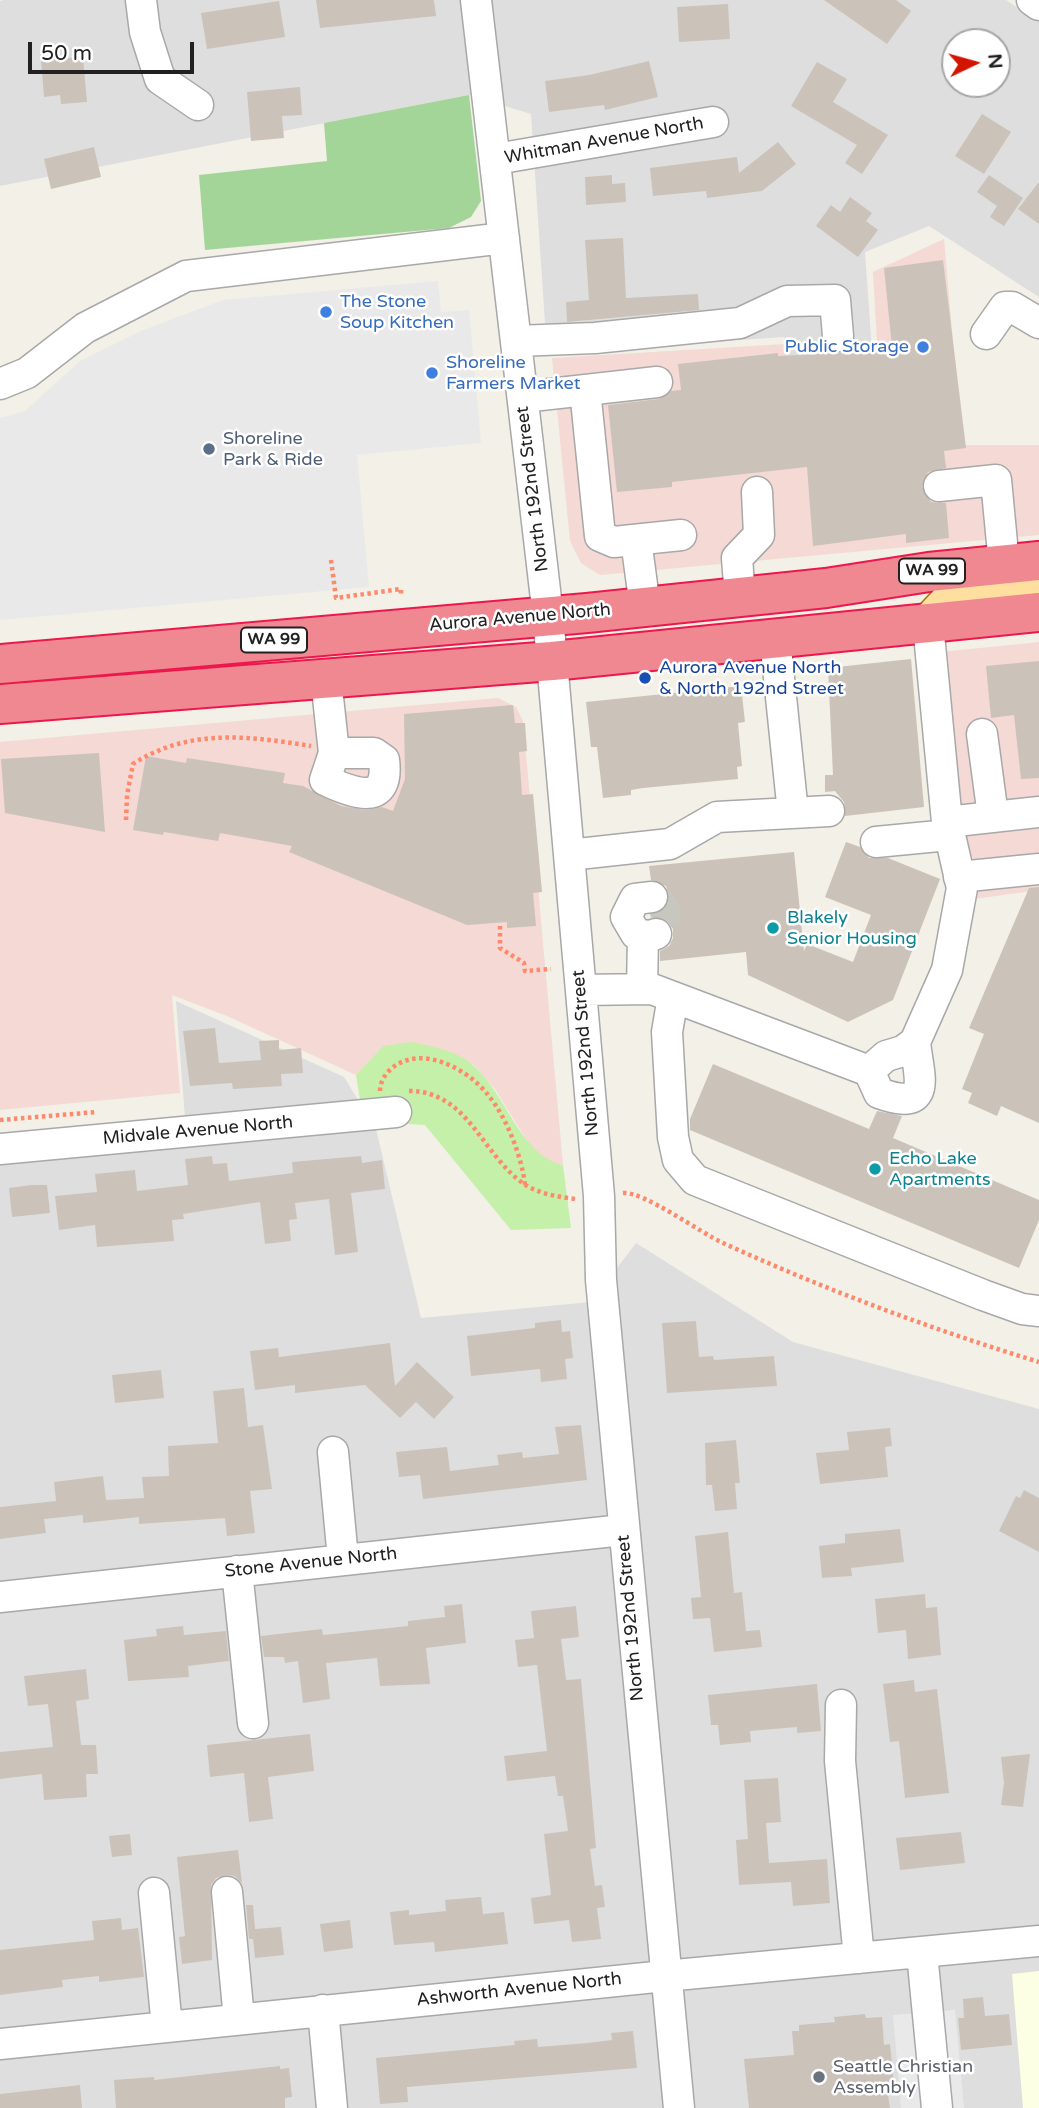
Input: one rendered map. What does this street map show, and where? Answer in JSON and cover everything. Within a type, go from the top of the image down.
[{"type":"highway","name":"Aurora Avenue North","points":[[0,664],[548,617],[1021,563]]},
{"type":"highway","points":[[0,704],[552,661],[1039,611]]},
{"type":"main road","points":[[928,624],[958,592],[1039,584]]},
{"type":"street","points":[[141,0],[145,32],[160,79],[198,105]]},
{"type":"street","name":"North 192nd Street","points":[[476,0],[548,617],[598,1196],[601,1280],[679,2108]]},
{"type":"street","points":[[1032,0],[1039,5]]},
{"type":"street","name":"Whitman Avenue North","points":[[496,159],[713,122]]},
{"type":"street","points":[[0,384],[27,373],[85,328],[186,276],[504,238]]},
{"type":"street","points":[[516,341],[595,338],[740,323],[788,301],[835,300],[838,336]]},
{"type":"street","points":[[986,334],[1005,307],[1012,307],[1039,323]]},
{"type":"street","points":[[523,397],[657,382]]},
{"type":"street","points":[[585,390],[600,536],[614,542],[681,535]]},
{"type":"street","points":[[939,485],[996,480],[1021,563]]},
{"type":"street","points":[[740,597],[737,558],[759,535],[757,492]]},
{"type":"street","points":[[636,540],[645,607]]},
{"type":"street","points":[[869,1071],[887,1056],[903,1051],[915,1042],[947,970],[962,888],[948,829],[928,624]]},
{"type":"street","points":[[775,639],[793,813]]},
{"type":"street","points":[[326,678],[328,768]]},
{"type":"street","points":[[982,734],[993,816]]},
{"type":"street","points":[[569,855],[670,844],[717,817],[830,811]]},
{"type":"street","points":[[876,842],[948,829],[993,816],[1039,812]]},
{"type":"street","points":[[959,877],[1039,869]]},
{"type":"street","points":[[642,989],[649,935],[627,924],[626,910],[635,899],[652,897]]},
{"type":"street","points":[[580,990],[642,989],[673,997],[869,1071],[879,1093],[894,1098],[912,1097],[919,1090],[922,1077],[915,1042]]},
{"type":"street","points":[[673,997],[667,1032],[673,1137],[678,1160],[695,1180],[983,1295],[1022,1309],[1039,1311]]},
{"type":"street","name":"Midvale Avenue North","points":[[0,1149],[385,1114]]},
{"type":"street","points":[[333,1452],[343,1559]]},
{"type":"street","name":"Stone Avenue North","points":[[0,1597],[623,1530]]},
{"type":"street","points":[[237,1571],[253,1723]]},
{"type":"street","points":[[841,1705],[840,1761],[859,1958]]},
{"type":"street","points":[[227,1892],[239,2019]]},
{"type":"street","points":[[154,1893],[167,2027]]},
{"type":"street","name":"Ashworth Avenue North","points":[[0,2044],[1039,1941]]},
{"type":"street","points":[[922,1953],[937,2108]]},
{"type":"street","points":[[323,2010],[332,2108]]},
{"type":"path","points":[[331,560],[336,597],[401,589],[401,594]]},
{"type":"path","points":[[127,820],[127,795],[133,764],[174,744],[242,736],[310,746],[328,768]]},
{"type":"path","points":[[500,926],[500,948],[524,962],[525,971],[551,970]]},
{"type":"path","points":[[385,1114],[380,1084],[389,1070],[402,1060],[437,1060],[454,1066],[488,1095],[523,1161],[525,1185]]},
{"type":"path","points":[[456,1107],[505,1167],[525,1185],[553,1196],[576,1199]]},
{"type":"path","points":[[618,1194],[628,1193],[715,1239],[798,1278],[961,1338],[1039,1362]]},
{"type":"shaded area","points":[[4,0],[1006,0],[1039,22],[1039,297],[929,226],[865,252],[876,407],[799,415],[784,337],[547,353],[531,114],[469,95],[0,186],[0,1]]},
{"type":"shaded area","points":[[944,239],[962,445],[1039,445],[1039,535],[600,575],[581,563],[570,541],[552,358],[786,344],[794,421],[881,412],[873,272]]},
{"type":"shaded area","name":"Shoreline Park & Ride","points":[[438,281],[441,312],[469,310],[481,443],[357,455],[369,587],[0,620],[0,418],[25,411],[80,361],[141,331],[223,300]]},
{"type":"shaded area","points":[[1039,642],[1039,890],[974,899],[921,654]]},
{"type":"shaded area","points":[[498,698],[516,707],[523,721],[563,1165],[547,1161],[532,1149],[495,1089],[474,1065],[383,1046],[356,1075],[227,1016],[172,995],[180,1093],[0,1110],[0,742]]},
{"type":"shaded area","points":[[176,1001],[344,1077],[376,1129],[421,1318],[591,1302],[636,1243],[793,1342],[1039,1409],[1039,2108],[0,2108],[0,1164],[187,1144]]},
{"type":"shaded area","points":[[1039,1971],[1039,2108],[1023,2108],[1012,1974]]},
{"type":"shaded area","points":[[955,2010],[964,2108],[901,2108],[893,2015]]},
{"type":"green space","points":[[469,95],[481,201],[471,217],[449,228],[205,250],[199,175],[327,161],[324,123]]},
{"type":"green space","points":[[411,1042],[445,1050],[469,1061],[486,1079],[535,1149],[548,1159],[563,1165],[571,1228],[511,1230],[425,1125],[395,1123],[361,1106],[356,1075],[383,1046]]},
{"type":"building","points":[[316,0],[434,0],[436,16],[320,28]]},
{"type":"building","points":[[824,0],[896,0],[911,11],[887,44]]},
{"type":"building","points":[[279,1],[285,37],[207,49],[201,13]]},
{"type":"building","points":[[728,4],[730,39],[679,42],[677,7]]},
{"type":"building","points":[[83,57],[87,102],[61,104],[60,95],[44,97],[41,60]]},
{"type":"building","points":[[649,61],[658,97],[605,110],[604,105],[549,112],[545,81],[589,75]]},
{"type":"building","points":[[817,62],[847,79],[833,102],[888,135],[862,174],[845,163],[857,145],[791,106]]},
{"type":"building","points":[[300,87],[302,115],[282,116],[284,138],[251,141],[247,92]]},
{"type":"building","points":[[982,114],[1011,132],[984,174],[955,156]]},
{"type":"building","points":[[778,142],[796,164],[762,191],[707,198],[706,191],[653,196],[650,168],[737,157],[739,173]]},
{"type":"building","points":[[94,147],[101,177],[51,189],[44,159]]},
{"type":"building","points":[[612,175],[612,184],[625,183],[626,202],[586,205],[585,177]]},
{"type":"building","points":[[989,175],[1023,198],[1004,226],[990,217],[997,206],[977,192]]},
{"type":"building","points":[[1039,182],[1039,224],[1018,209]]},
{"type":"building","points":[[850,197],[872,213],[866,221],[878,230],[858,257],[816,226],[831,205],[840,212]]},
{"type":"building","points":[[623,238],[626,298],[698,294],[699,310],[567,322],[566,302],[589,300],[585,240]]},
{"type":"building","points":[[943,260],[966,448],[944,451],[946,468],[928,472],[922,487],[931,502],[946,503],[949,538],[906,543],[906,534],[813,546],[807,467],[672,482],[672,487],[617,492],[608,405],[659,399],[671,391],[681,390],[678,364],[778,353],[778,356],[839,353],[892,347],[884,268]]},
{"type":"building","points":[[911,659],[924,807],[845,816],[844,802],[835,791],[825,792],[825,775],[833,775],[828,668]]},
{"type":"building","points":[[1039,661],[1039,778],[1021,779],[1014,715],[991,718],[986,666]]},
{"type":"building","points":[[741,686],[745,722],[738,723],[742,766],[737,767],[738,779],[643,788],[631,790],[631,795],[603,798],[597,747],[591,747],[586,702]]},
{"type":"building","points":[[513,705],[515,723],[525,723],[527,751],[519,752],[522,795],[533,794],[542,892],[533,893],[536,926],[507,928],[507,922],[467,925],[289,852],[292,846],[220,833],[218,841],[133,830],[146,756],[186,763],[187,758],[285,773],[283,783],[303,786],[341,806],[366,810],[382,807],[393,811],[405,779],[404,714]]},
{"type":"building","points":[[99,753],[105,832],[5,813],[1,759]]},
{"type":"building","name":"Blakely Senior Housing","points":[[846,842],[860,847],[869,858],[888,858],[940,879],[893,1000],[848,1022],[748,975],[746,952],[660,961],[660,951],[669,946],[673,929],[667,921],[654,914],[663,911],[669,896],[666,886],[651,880],[649,866],[794,852],[804,951],[807,944],[853,962],[871,915],[825,897]]},
{"type":"building","name":"Echo Lake Apartments","points":[[1039,887],[1039,1123],[1001,1106],[997,1116],[968,1103],[972,1093],[962,1089],[984,1034],[969,1028],[1029,888]]},
{"type":"building","points":[[215,1028],[219,1063],[261,1060],[259,1041],[279,1040],[279,1050],[301,1048],[303,1073],[281,1074],[282,1086],[233,1089],[232,1083],[190,1086],[183,1031]]},
{"type":"building","name":"Echo Lake Apartments","points":[[713,1064],[869,1129],[877,1111],[902,1116],[893,1138],[1039,1200],[1039,1220],[1019,1268],[690,1130],[690,1119]]},
{"type":"building","points":[[212,1156],[213,1164],[227,1163],[229,1181],[293,1173],[292,1162],[361,1156],[362,1163],[382,1160],[385,1189],[351,1193],[358,1252],[335,1255],[329,1199],[295,1203],[297,1219],[289,1220],[291,1241],[265,1244],[260,1202],[183,1214],[184,1219],[172,1220],[174,1241],[97,1247],[95,1225],[59,1230],[55,1196],[97,1192],[95,1174],[135,1170],[137,1191],[188,1185],[185,1159]]},
{"type":"building","points":[[47,1185],[50,1213],[12,1217],[9,1188]]},
{"type":"building","points":[[561,1320],[562,1332],[570,1331],[573,1358],[565,1359],[567,1379],[541,1382],[540,1369],[471,1376],[467,1336],[535,1328],[535,1323]]},
{"type":"building","points":[[696,1321],[699,1357],[713,1356],[714,1360],[774,1356],[777,1386],[667,1393],[662,1323]]},
{"type":"building","points":[[390,1343],[395,1386],[417,1362],[454,1397],[434,1419],[416,1402],[400,1418],[365,1385],[295,1393],[295,1385],[255,1390],[250,1351],[278,1348],[279,1357]]},
{"type":"building","points":[[161,1370],[164,1398],[115,1403],[112,1375]]},
{"type":"building","points":[[244,1388],[248,1427],[263,1425],[272,1489],[250,1491],[255,1533],[227,1536],[225,1518],[139,1524],[139,1517],[83,1523],[83,1515],[44,1519],[46,1533],[0,1539],[0,1507],[56,1501],[54,1482],[103,1476],[106,1500],[144,1498],[142,1477],[169,1476],[168,1446],[218,1443],[213,1391]]},
{"type":"building","points":[[581,1425],[587,1480],[423,1499],[420,1475],[399,1477],[396,1452],[447,1447],[450,1471],[499,1465],[497,1455],[522,1452],[523,1458],[559,1454],[555,1427]]},
{"type":"building","points":[[890,1428],[892,1446],[885,1447],[888,1477],[820,1484],[816,1453],[849,1450],[847,1432]]},
{"type":"building","points":[[736,1440],[740,1483],[735,1483],[737,1509],[715,1511],[712,1485],[706,1485],[705,1443]]},
{"type":"building","points":[[1024,1490],[1039,1498],[1039,1552],[999,1531],[1016,1496],[1020,1498]]},
{"type":"building","points":[[900,1529],[904,1562],[851,1568],[852,1576],[822,1578],[819,1546],[845,1543],[845,1534]]},
{"type":"building","points":[[728,1532],[734,1593],[742,1592],[746,1631],[760,1630],[762,1647],[714,1652],[710,1618],[693,1619],[691,1598],[701,1597],[695,1536]]},
{"type":"building","points":[[925,1594],[926,1608],[937,1607],[941,1655],[908,1659],[906,1630],[878,1633],[875,1599]]},
{"type":"building","points":[[462,1604],[466,1643],[426,1648],[430,1684],[380,1686],[377,1658],[326,1663],[330,1699],[303,1703],[298,1661],[285,1663],[284,1657],[264,1657],[261,1636],[322,1629],[323,1635],[408,1626],[408,1621],[445,1617],[444,1606]]},
{"type":"building","points":[[576,1606],[579,1637],[561,1639],[566,1680],[581,1679],[596,1848],[590,1849],[595,1886],[602,1885],[605,1907],[597,1908],[601,1939],[572,1942],[569,1920],[534,1924],[531,1898],[551,1895],[544,1834],[568,1831],[563,1796],[558,1796],[555,1776],[507,1781],[504,1756],[547,1751],[537,1665],[518,1667],[515,1640],[534,1638],[531,1611]]},
{"type":"building","points":[[183,1626],[184,1635],[226,1631],[229,1661],[188,1666],[189,1677],[128,1681],[124,1640],[157,1636],[156,1629]]},
{"type":"building","points":[[86,1669],[89,1699],[76,1701],[81,1745],[96,1745],[98,1774],[86,1774],[87,1797],[44,1800],[42,1774],[0,1779],[0,1752],[53,1747],[48,1704],[28,1706],[24,1676]]},
{"type":"building","points":[[914,1680],[915,1692],[937,1689],[949,1793],[905,1798],[899,1741],[890,1742],[883,1684]]},
{"type":"building","points":[[817,1684],[821,1731],[797,1733],[797,1727],[750,1731],[751,1742],[720,1745],[718,1725],[711,1725],[708,1695]]},
{"type":"building","points":[[310,1734],[314,1771],[268,1777],[273,1819],[249,1822],[244,1773],[210,1777],[207,1745]]},
{"type":"building","points":[[1030,1754],[1023,1807],[1001,1805],[1004,1783],[1001,1757]]},
{"type":"building","points":[[778,1778],[781,1822],[766,1823],[769,1863],[827,1859],[830,1903],[793,1906],[791,1882],[739,1885],[736,1840],[748,1839],[744,1780]]},
{"type":"building","points":[[961,1832],[965,1863],[900,1870],[896,1838]]},
{"type":"building","points":[[130,1834],[132,1855],[112,1857],[109,1836]]},
{"type":"building","points":[[238,1850],[242,1883],[235,1876],[226,1875],[216,1878],[211,1885],[212,1960],[182,1964],[179,1937],[185,1936],[177,1857]]},
{"type":"building","points":[[481,1897],[483,1914],[504,1912],[508,1944],[435,1952],[434,1942],[394,1945],[390,1912],[409,1910],[409,1915],[446,1911],[445,1900]]},
{"type":"building","points":[[246,1905],[253,1905],[255,1929],[281,1927],[284,1955],[255,1958],[253,1939],[249,1939]]},
{"type":"building","points":[[121,1918],[122,1930],[138,1928],[144,1977],[99,1982],[99,1976],[62,1980],[63,1987],[0,1995],[0,1950],[94,1940],[92,1921]]},
{"type":"building","points":[[350,1920],[353,1948],[324,1952],[320,1924]]},
{"type":"building","points":[[983,1997],[985,2016],[1009,2014],[1012,2045],[961,2050],[958,2018],[964,2018],[963,1999]]},
{"type":"building","name":"Seattle Christian Assembly","points":[[865,2014],[866,2018],[882,2017],[884,2045],[890,2044],[895,2094],[888,2095],[890,2108],[749,2108],[744,2059],[794,2055],[792,2031],[799,2031],[799,2025],[835,2022],[834,2017]]},
{"type":"building","points":[[633,2031],[637,2068],[407,2087],[408,2102],[380,2104],[376,2058],[515,2045],[514,2041],[537,2039],[538,2047],[588,2043],[612,2040],[611,2033]]},
{"type":"building","points":[[280,2066],[280,2069],[289,2068],[292,2097],[285,2098],[285,2108],[116,2108],[114,2080],[154,2077],[154,2080]]},
{"type":"building","points":[[80,2085],[82,2108],[0,2108],[0,2094]]},
{"type":"tunnel","points":[[652,897],[666,914],[664,924],[656,934]]},
{"type":"place","name":"The Stone Soup Kitchen","points":[[326,312]]},
{"type":"place","name":"Public Storage","points":[[923,347]]},
{"type":"place","name":"Shoreline Farmers Market","points":[[432,373]]},
{"type":"place","name":"Shoreline Park & Ride","points":[[209,449]]},
{"type":"place","name":"Aurora Avenue North & North 192nd Street","points":[[645,678]]},
{"type":"place","name":"Blakely Senior Housing","points":[[773,928]]},
{"type":"place","name":"Echo Lake Apartments","points":[[875,1169]]},
{"type":"place","name":"Seattle Christian Assembly","points":[[819,2077]]}]
